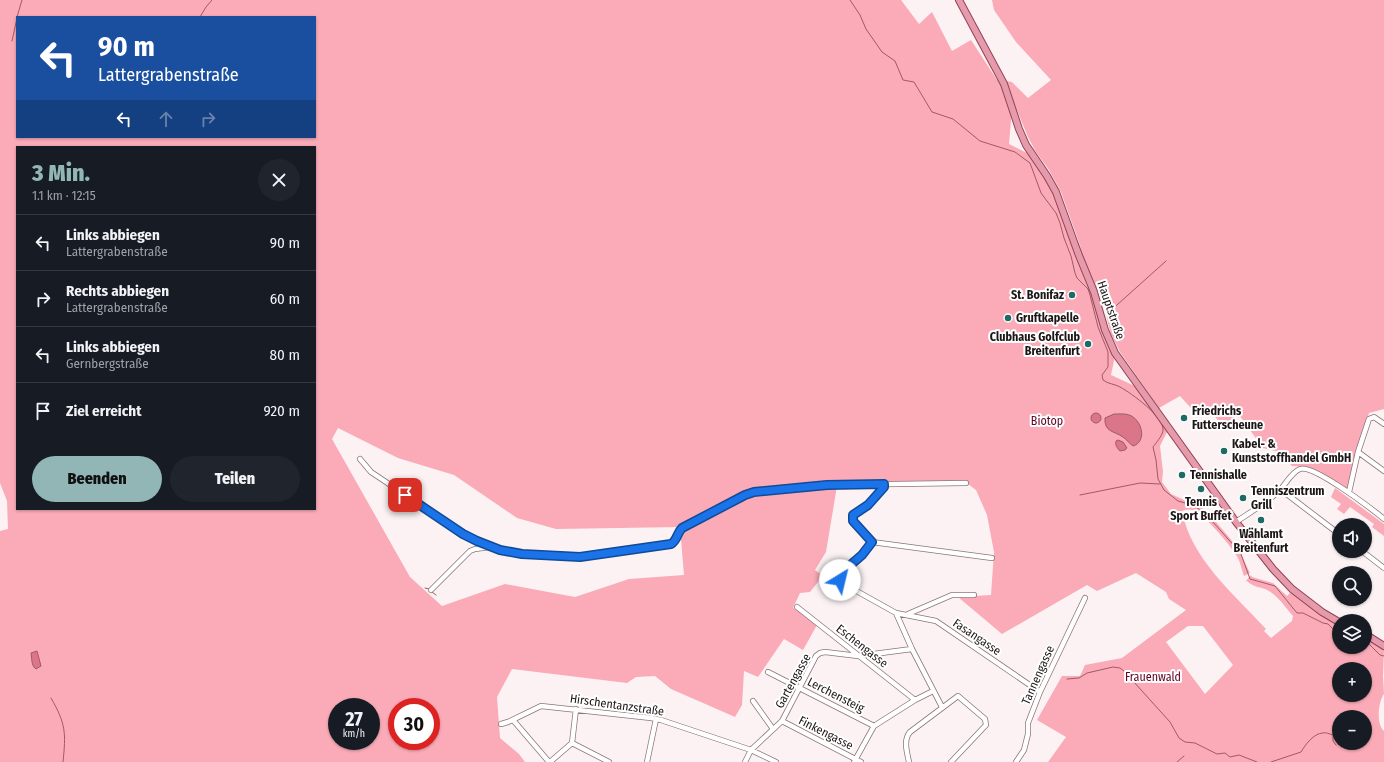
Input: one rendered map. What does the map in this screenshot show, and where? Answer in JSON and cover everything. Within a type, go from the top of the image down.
[{"type":"main road","name":"Hauptstraße","points":[[959,0],[1004,84],[1018,129],[1026,145],[1056,192],[1094,292],[1105,330],[1115,353],[1236,522],[1281,578],[1307,600],[1332,617]]},
{"type":"main road","points":[[1372,638],[1384,646]]},
{"type":"street","points":[[1349,492],[1358,452],[1369,419],[1374,417],[1384,424]]},
{"type":"street","points":[[1358,452],[1384,471]]},
{"type":"street","points":[[360,459],[371,472],[463,534],[477,541],[500,550],[522,554],[580,557],[663,546],[674,542],[679,531],[683,527],[749,493],[827,485],[966,483]]},
{"type":"street","points":[[1236,522],[1280,490],[1296,472],[1305,468],[1349,492],[1384,519]]},
{"type":"street","points":[[884,484],[884,487],[871,502],[853,517],[855,523],[872,542],[992,558]]},
{"type":"street","points":[[1280,490],[1332,529]]},
{"type":"street","points":[[431,590],[472,549],[477,541]]},
{"type":"street","name":"Fasangasse","points":[[872,542],[862,555],[840,574],[840,580],[844,584],[896,612],[936,621],[1040,692]]},
{"type":"street","points":[[472,549],[492,547]]},
{"type":"street","points":[[1371,558],[1384,568]]},
{"type":"street","points":[[908,614],[952,595],[974,596]]},
{"type":"street","name":"Tannengasse","points":[[1016,762],[1024,750],[1028,734],[1028,723],[1040,692],[1085,598]]},
{"type":"street","name":"Eschengasse","points":[[797,607],[915,700]]},
{"type":"street","points":[[896,612],[912,649],[942,707]]},
{"type":"street","name":"Gartengasse","points":[[745,762],[752,750],[782,721],[816,656],[820,653],[825,652],[858,656],[912,649]]},
{"type":"street","name":"Lerchensteig","points":[[768,672],[874,726]]},
{"type":"street","points":[[855,761],[874,726],[915,700],[934,691]]},
{"type":"street","points":[[909,762],[906,736],[958,696],[985,719],[986,725],[951,762]]},
{"type":"street","points":[[752,701],[773,729]]},
{"type":"street","name":"Hirschentanzstraße","points":[[501,724],[513,720],[541,706],[656,719],[752,750],[776,762]]},
{"type":"street","points":[[513,720],[550,762],[572,743],[576,709]]},
{"type":"street","points":[[647,762],[656,719]]},
{"type":"street","name":"Finkengasse","points":[[782,721],[855,761],[861,762]]},
{"type":"street","points":[[572,743],[609,762]]},
{"type":"green space","points":[[0,0],[901,0],[919,24],[932,12],[952,51],[971,40],[997,80],[1001,81],[1012,108],[1009,144],[1031,155],[1057,199],[1081,248],[1061,192],[1028,137],[1005,81],[1012,82],[1028,98],[1051,80],[1016,42],[994,10],[992,0],[1384,0],[1384,409],[1369,413],[1347,489],[1308,467],[1292,466],[1279,452],[1263,448],[1239,415],[1221,425],[1210,409],[1199,417],[1180,396],[1159,408],[1120,352],[1111,334],[1106,308],[1098,287],[1097,305],[1115,356],[1111,375],[1137,387],[1170,426],[1160,446],[1163,472],[1162,482],[1171,494],[1202,508],[1211,516],[1238,548],[1250,573],[1244,576],[1239,560],[1231,547],[1202,516],[1191,510],[1182,511],[1194,545],[1215,575],[1266,629],[1264,631],[1271,638],[1292,621],[1293,616],[1269,591],[1247,581],[1245,582],[1251,575],[1252,577],[1273,583],[1287,596],[1291,592],[1320,614],[1332,621],[1332,654],[1372,654],[1372,641],[1384,649],[1384,694],[1380,702],[1379,718],[1381,728],[1384,731],[1384,762],[1048,762],[1066,737],[1037,720],[1062,676],[1080,676],[1085,665],[1122,658],[1186,610],[1169,599],[1166,592],[1136,573],[1097,591],[1087,585],[1002,634],[958,597],[991,595],[994,552],[987,515],[976,490],[964,481],[837,486],[826,552],[815,570],[822,575],[810,592],[800,593],[793,608],[801,612],[817,625],[803,650],[784,639],[758,677],[744,671],[742,705],[735,717],[671,689],[655,676],[636,677],[627,683],[512,669],[497,697],[500,738],[519,754],[525,762],[0,762],[0,531],[8,529],[7,501],[0,483]],"holes":[[[338,428],[398,458],[454,475],[517,518],[556,529],[680,527],[684,575],[629,579],[575,597],[505,584],[442,606],[410,577],[332,439]],[[1188,626],[1203,626],[1233,665],[1205,694],[1166,642]]]},
{"type":"green space","points":[[1335,488],[1384,524],[1384,536],[1372,527],[1374,524],[1372,523],[1372,518],[1366,518],[1350,507],[1344,514],[1337,509],[1341,504],[1331,497]]},
{"type":"shaded area","points":[[1096,413],[1101,418],[1096,423],[1091,418]]},
{"type":"shaded area","points":[[1114,414],[1129,415],[1136,420],[1142,433],[1140,441],[1137,444],[1133,446],[1123,437],[1108,429],[1105,423],[1105,418]]},
{"type":"shaded area","points":[[1118,440],[1123,442],[1127,448],[1125,450],[1120,451],[1117,448],[1116,441]]},
{"type":"shaded area","points":[[37,651],[41,666],[36,669],[32,664],[31,653]]},
{"type":"waterway","points":[[17,16],[22,0]]},
{"type":"waterway","points":[[201,16],[212,0]]},
{"type":"waterway","points":[[850,0],[860,15],[866,29],[882,52],[895,61],[903,80],[914,82],[932,112],[953,119],[980,141],[1015,152],[1030,163],[1041,193],[1056,213],[1077,278],[1088,289],[1098,327],[1108,352],[1108,367],[1102,375],[1103,380],[1132,394],[1159,419],[1162,425],[1163,431],[1153,447],[1158,479],[1164,490],[1178,501],[1192,505],[1204,512],[1241,554],[1250,579],[1275,586],[1297,613],[1303,613],[1328,624],[1332,628]]},
{"type":"waterway","points":[[12,41],[16,23]]},
{"type":"waterway","points":[[1108,313],[1166,261]]},
{"type":"waterway","points":[[1080,495],[1140,483],[1160,484]]},
{"type":"waterway","points":[[425,588],[429,589]]},
{"type":"waterway","points":[[432,592],[436,595]]},
{"type":"waterway","points":[[1372,647],[1380,655],[1384,656]]},
{"type":"waterway","points":[[1067,679],[1079,678],[1087,673],[1113,667],[1120,668],[1170,722],[1179,738],[1185,742],[1195,743],[1217,754],[1225,753],[1230,757],[1239,755],[1257,762]]},
{"type":"waterway","points":[[51,698],[60,715],[64,729],[63,762]]},
{"type":"waterway","points":[[1271,762],[1301,752],[1316,735],[1325,733],[1332,735]]},
{"type":"waterway","points":[[1177,762],[1184,756]]},
{"type":"place","name":"St. Bonifaz","points":[[1072,295]]},
{"type":"place","name":"Gruftkapelle","points":[[1008,318]]},
{"type":"place","name":"Clubhaus Golfclub Breitenfurt","points":[[1088,344]]},
{"type":"place","name":"Friedrichs Futterscheune","points":[[1184,418]]},
{"type":"place","name":"Kabel- & Kunststoffhandel GmbH","points":[[1224,451]]},
{"type":"place","name":"Tennishalle","points":[[1182,475]]},
{"type":"place","name":"Tennis Sport Buffet","points":[[1201,489]]},
{"type":"place","name":"Tenniszentrum Grill","points":[[1243,498]]},
{"type":"place","name":"Wählamt Breitenfurt","points":[[1261,520]]},
{"type":"route","points":[[405,495],[463,534],[500,550],[522,554],[589,557],[671,544],[674,542],[682,528],[749,493],[827,485],[884,484],[884,487],[868,505],[853,515],[853,521],[872,542],[862,555],[840,574],[840,580]]},
{"type":"park label","name":"Biotop","points":[[1047,421]]},
{"type":"park label","name":"Frauenwald","points":[[1153,677]]}]
